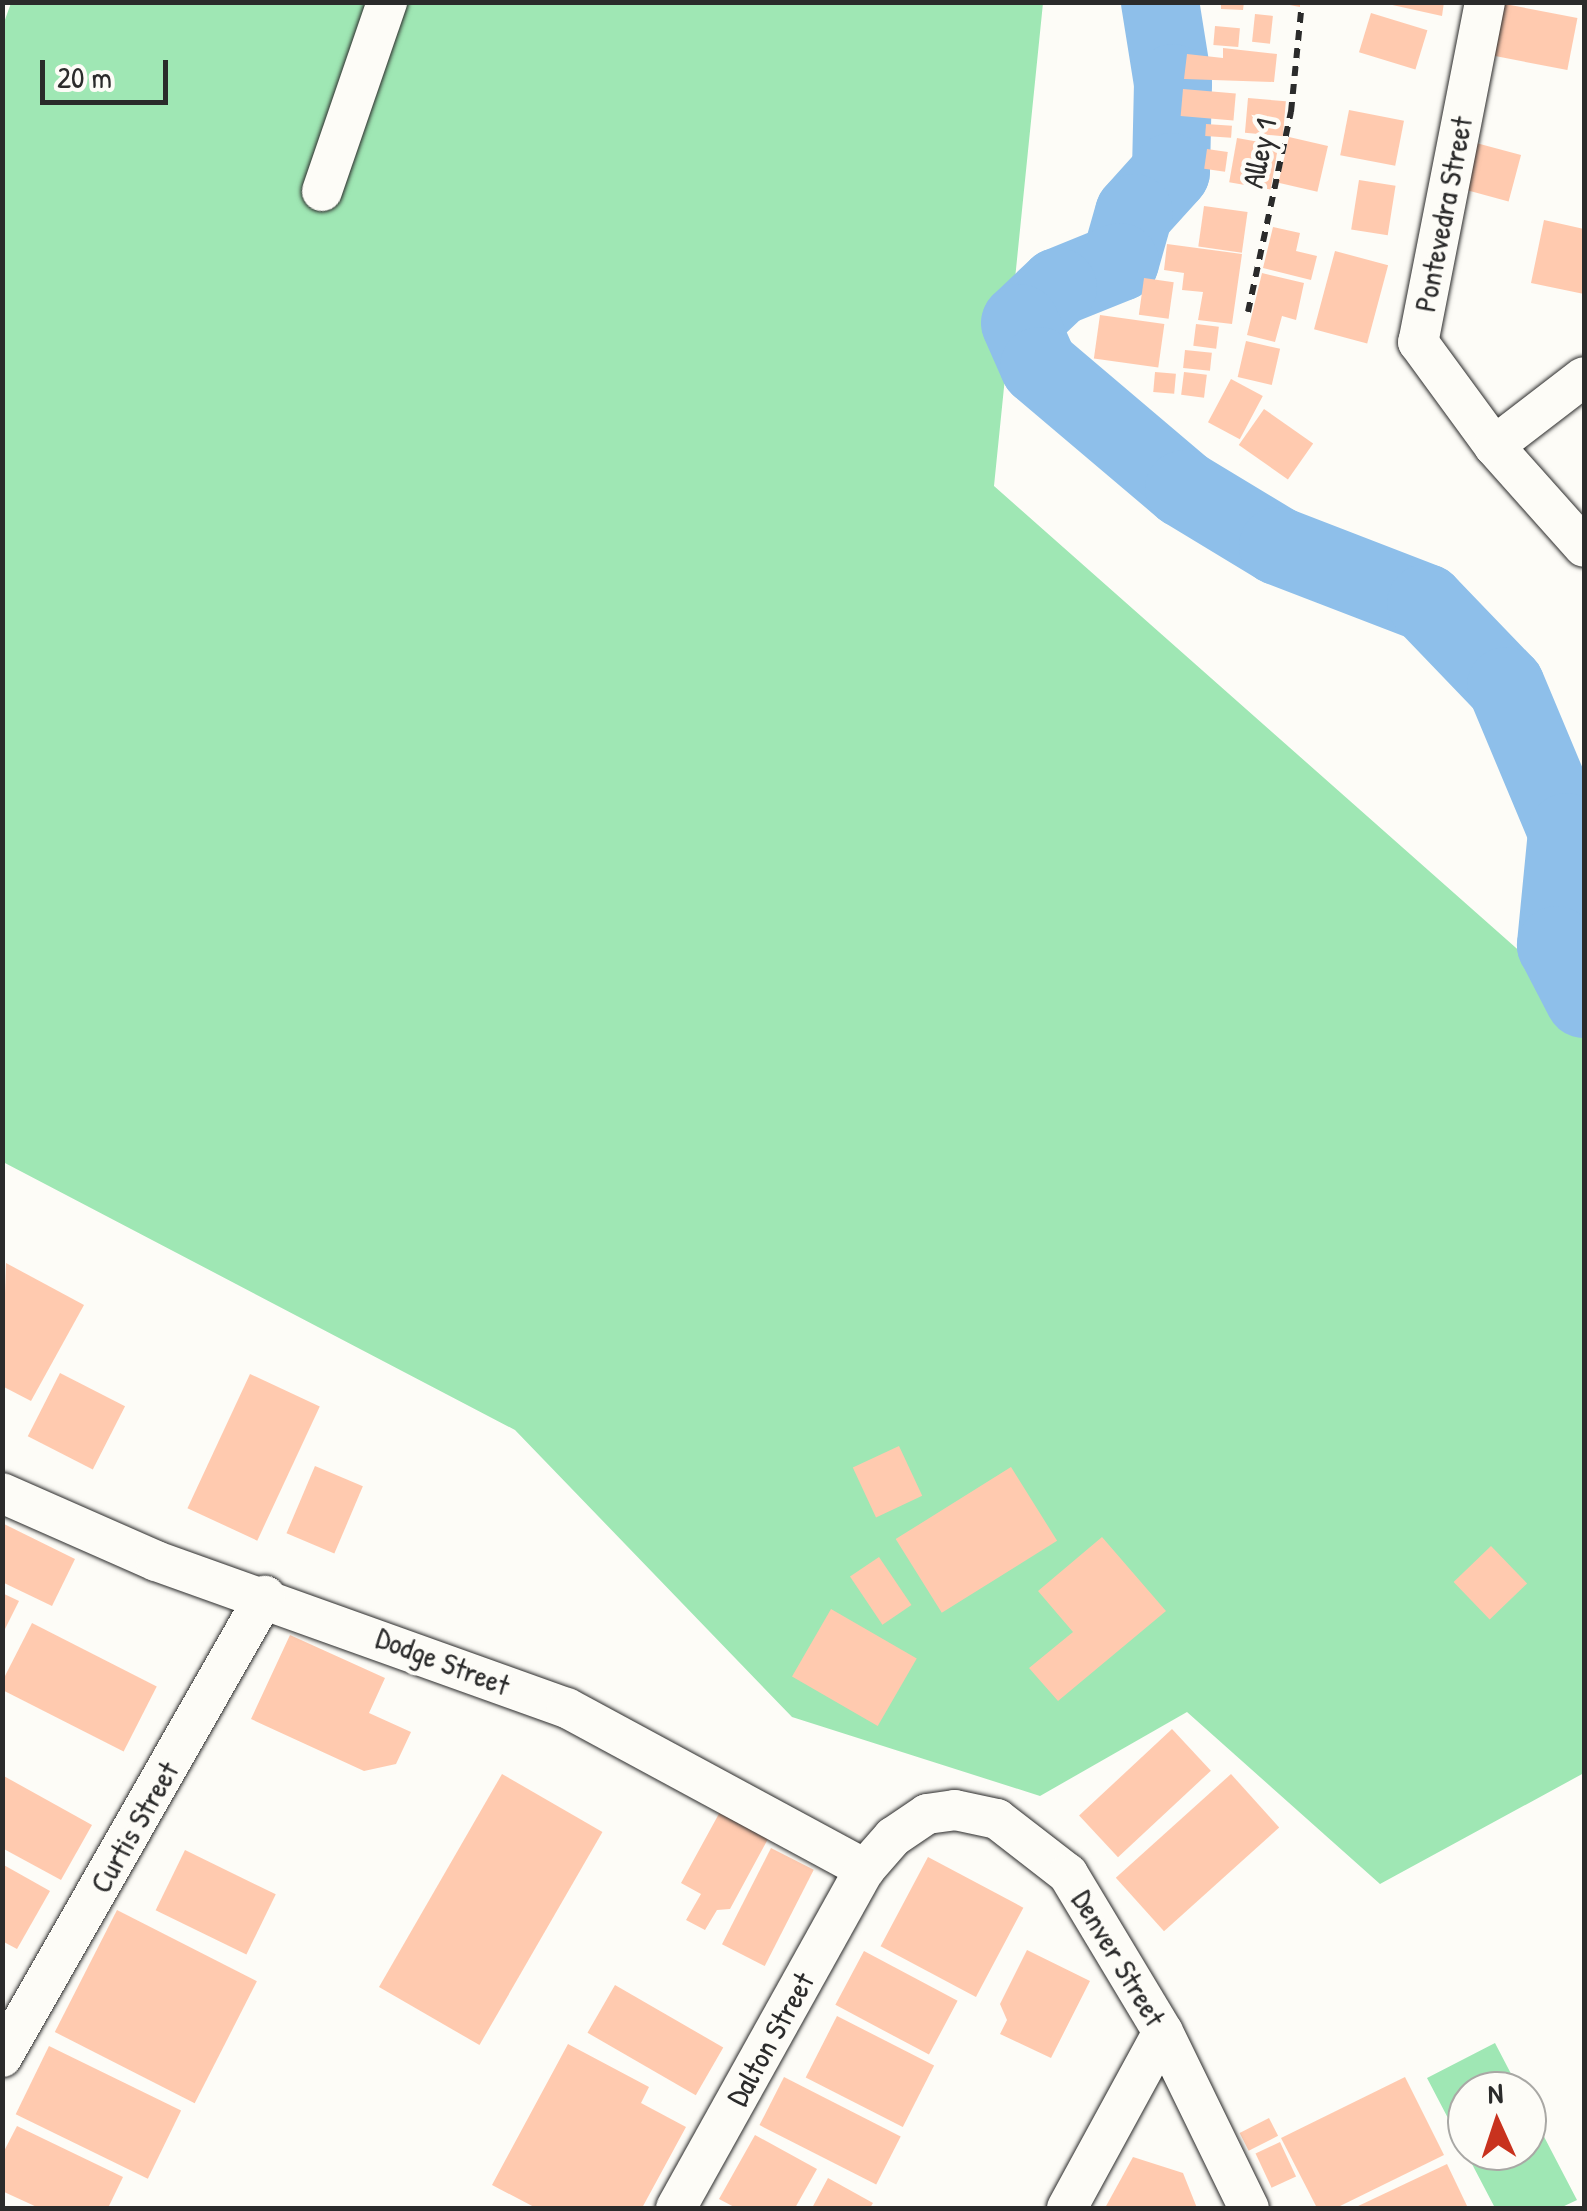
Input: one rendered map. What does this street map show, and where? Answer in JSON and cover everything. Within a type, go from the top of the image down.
[{"type":"street","points":[[322,191],[387,2]]},
{"type":"street","name":"Pontevedra Street","points":[[1486,2],[1418,342],[1494,446],[1584,547]]},
{"type":"street","points":[[1494,446],[1584,377]]},
{"type":"street","name":"Dodge Street","points":[[2,1493],[63,1525],[567,1708],[865,1869]]},
{"type":"street","name":"Curtis Street","points":[[2,2057],[265,1596]]},
{"type":"street","name":"Denver Street","points":[[865,1869],[894,1837],[927,1814],[955,1810],[996,1819],[1068,1874],[1164,2032],[1250,2208]]},
{"type":"street","name":"Dalton Street","points":[[676,2208],[865,1869]]},
{"type":"street","points":[[1067,2208],[1164,2032]]},
{"type":"path","name":"Alley 1","points":[[1248,312],[1291,112],[1302,2]]},
{"type":"green space","points":[[11,3],[1043,3],[994,486],[1584,1008],[1584,1773],[1380,1884],[1187,1712],[1040,1796],[792,1717],[515,1430],[3,1162],[2,28]]},
{"type":"green space","points":[[1495,2043],[1510,2071],[1447,2071],[1447,2116],[1427,2078]]},
{"type":"green space","points":[[1547,2142],[1577,2200],[1560,2208],[1495,2208],[1476,2171],[1547,2171]]},
{"type":"building","points":[[1221,2],[1244,2],[1243,10],[1221,9]]},
{"type":"building","points":[[1274,2],[1300,2],[1300,7]]},
{"type":"building","points":[[1379,2],[1444,2],[1442,16]]},
{"type":"building","points":[[1495,2],[1577,18],[1567,70],[1485,54]]},
{"type":"building","points":[[1371,13],[1427,30],[1415,69],[1359,52]]},
{"type":"building","points":[[1255,14],[1273,16],[1270,44],[1252,42]]},
{"type":"building","points":[[1215,26],[1240,28],[1238,47],[1213,45]]},
{"type":"building","points":[[1223,48],[1277,54],[1274,82],[1184,79],[1187,54],[1223,58]]},
{"type":"building","points":[[1183,89],[1236,94],[1233,121],[1181,116]]},
{"type":"building","points":[[1248,98],[1286,101],[1283,136],[1245,133]]},
{"type":"building","points":[[1349,110],[1404,121],[1395,166],[1340,155]]},
{"type":"building","points":[[1206,124],[1232,126],[1231,138],[1205,136]]},
{"type":"building","points":[[1289,137],[1328,146],[1317,192],[1278,183]]},
{"type":"building","points":[[1237,138],[1278,145],[1271,190],[1229,182]]},
{"type":"building","points":[[1465,140],[1521,155],[1509,201],[1453,186]]},
{"type":"building","points":[[1207,149],[1228,152],[1225,172],[1204,169]]},
{"type":"building","points":[[1359,180],[1396,186],[1388,235],[1351,229]]},
{"type":"building","points":[[1204,206],[1248,212],[1242,253],[1198,247]]},
{"type":"building","points":[[1544,220],[1584,229],[1584,294],[1531,283]]},
{"type":"building","points":[[1273,227],[1300,233],[1296,251],[1317,256],[1311,280],[1263,268]]},
{"type":"building","points":[[1167,244],[1242,254],[1232,324],[1198,320],[1203,292],[1182,290],[1184,273],[1164,270]]},
{"type":"building","points":[[1335,251],[1388,265],[1367,343],[1314,329]]},
{"type":"building","points":[[1262,273],[1304,283],[1296,320],[1282,316],[1275,342],[1247,335]]},
{"type":"building","points":[[1144,278],[1174,282],[1169,319],[1139,315]]},
{"type":"building","points":[[1100,315],[1164,324],[1158,368],[1094,359]]},
{"type":"building","points":[[1196,324],[1219,327],[1216,349],[1193,346]]},
{"type":"building","points":[[1246,341],[1280,349],[1272,385],[1238,377]]},
{"type":"building","points":[[1185,350],[1212,353],[1210,371],[1183,368]]},
{"type":"building","points":[[1155,372],[1176,374],[1174,394],[1153,392]]},
{"type":"building","points":[[1184,372],[1207,375],[1204,398],[1181,395]]},
{"type":"building","points":[[1231,379],[1263,396],[1240,439],[1208,422]]},
{"type":"building","points":[[1264,409],[1313,443],[1288,479],[1239,445]]},
{"type":"building","points":[[6,1263],[84,1305],[31,1401],[2,1386]]},
{"type":"building","points":[[60,1373],[125,1406],[93,1469],[28,1436]]},
{"type":"building","points":[[250,1374],[320,1407],[257,1541],[187,1508]]},
{"type":"building","points":[[899,1446],[922,1496],[876,1517],[853,1468]]},
{"type":"building","points":[[315,1466],[363,1486],[334,1554],[286,1533]]},
{"type":"building","points":[[1011,1467],[1057,1541],[942,1613],[896,1539]]},
{"type":"building","points":[[2,1523],[75,1559],[52,1606],[2,1582]]},
{"type":"building","points":[[1102,1537],[1166,1611],[1058,1701],[1029,1668],[1073,1632],[1038,1591]]},
{"type":"building","points":[[1491,1546],[1527,1583],[1490,1620],[1454,1582]]},
{"type":"building","points":[[879,1557],[911,1605],[882,1625],[850,1577]]},
{"type":"building","points":[[2,1593],[19,1601],[2,1635]]},
{"type":"building","points":[[831,1609],[917,1658],[878,1726],[792,1677]]},
{"type":"building","points":[[32,1623],[157,1687],[124,1752],[2,1690],[2,1682]]},
{"type":"building","points":[[290,1635],[385,1678],[369,1713],[411,1732],[396,1764],[364,1771],[251,1719]]},
{"type":"building","points":[[1172,1729],[1211,1771],[1118,1857],[1079,1816]]},
{"type":"building","points":[[502,1774],[602,1832],[479,2045],[379,1987]]},
{"type":"building","points":[[1231,1774],[1279,1828],[1164,1931],[1116,1878]]},
{"type":"building","points":[[2,1775],[92,1825],[61,1880],[2,1848]]},
{"type":"building","points":[[721,1810],[769,1837],[730,1909],[717,1910],[705,1930],[686,1920],[701,1894],[681,1883]]},
{"type":"building","points":[[771,1848],[814,1870],[765,1966],[722,1944]]},
{"type":"building","points":[[185,1850],[276,1894],[246,1954],[156,1910]]},
{"type":"building","points":[[928,1857],[1023,1908],[976,1997],[881,1946]]},
{"type":"building","points":[[2,1864],[50,1891],[17,1949],[2,1941]]},
{"type":"building","points":[[117,1910],[257,1981],[195,2103],[55,2032]]},
{"type":"building","points":[[1027,1950],[1090,1981],[1051,2058],[1000,2034],[1007,2020],[1000,2004]]},
{"type":"building","points":[[864,1951],[958,2001],[929,2055],[835,2005]]},
{"type":"building","points":[[615,1985],[723,2047],[696,2095],[588,2033]]},
{"type":"building","points":[[837,2016],[934,2065],[903,2127],[806,2077]]},
{"type":"building","points":[[568,2044],[649,2087],[641,2103],[686,2127],[642,2208],[536,2208],[492,2185]]},
{"type":"building","points":[[49,2046],[181,2110],[148,2179],[16,2114]]},
{"type":"building","points":[[784,2077],[901,2136],[876,2185],[759,2125]]},
{"type":"building","points":[[1405,2077],[1444,2155],[1336,2208],[1317,2208],[1281,2138]]},
{"type":"building","points":[[1269,2118],[1278,2136],[1249,2151],[1240,2133]]},
{"type":"building","points":[[17,2126],[123,2177],[108,2208],[39,2208],[2,2191],[2,2155]]},
{"type":"building","points":[[755,2135],[817,2169],[795,2208],[736,2208],[719,2199]]},
{"type":"building","points":[[1280,2142],[1296,2176],[1272,2188],[1256,2153]]},
{"type":"building","points":[[1133,2157],[1183,2173],[1197,2208],[1105,2208]]},
{"type":"building","points":[[1447,2164],[1447,2171],[1468,2208],[1354,2208]]},
{"type":"building","points":[[828,2178],[873,2203],[870,2208],[812,2208]]},
{"type":"waterway","points":[[1160,2],[1173,83],[1171,172],[1134,213],[1120,262],[1058,287],[1020,323],[1039,366],[1184,489],[1278,546],[1426,603],[1506,686],[1567,832],[1556,945],[1584,999]]}]
